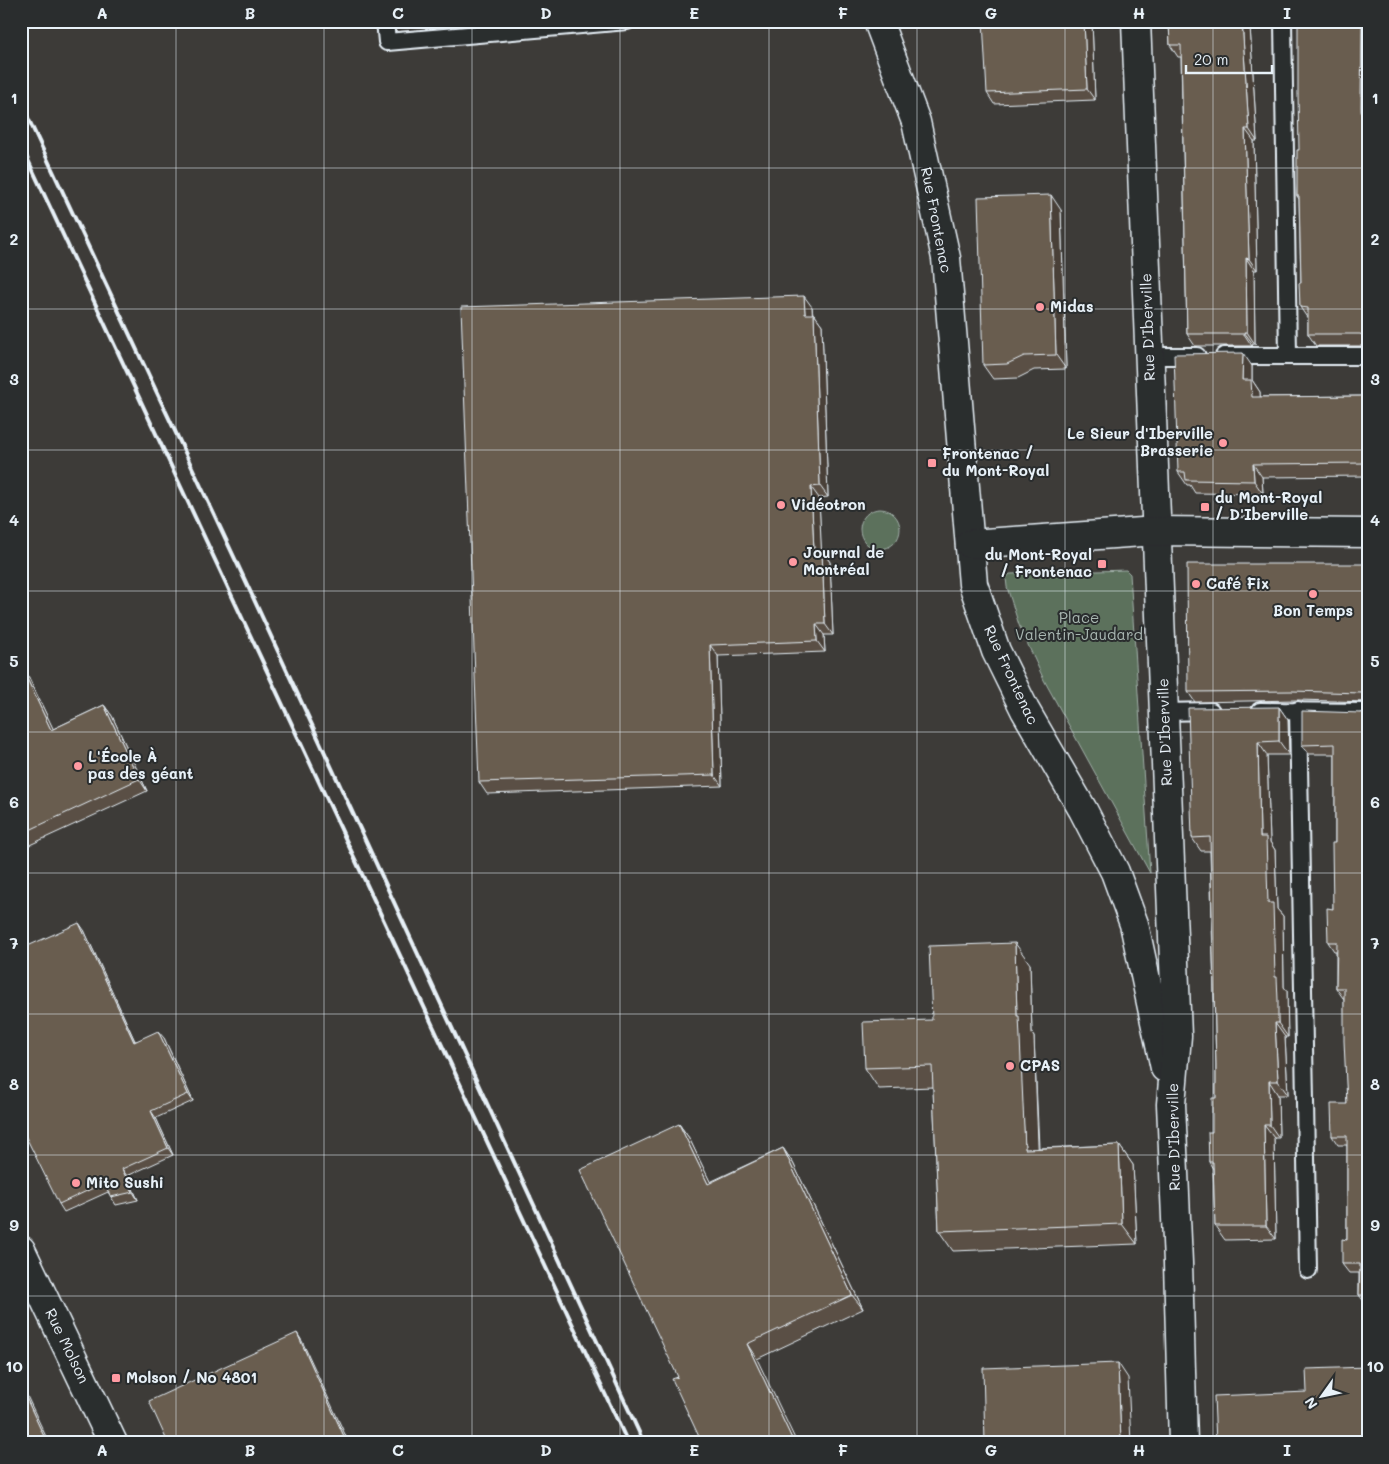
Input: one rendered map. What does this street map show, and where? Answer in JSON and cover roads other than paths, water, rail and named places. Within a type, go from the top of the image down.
[{"type":"main road","name":"Rue Frontenac","points":[[878,21],[916,122],[946,258],[973,584],[996,650],[1025,710],[1083,810],[1115,872],[1134,924],[1171,1104]]},
{"type":"main road","name":"Rue D'Iberville","points":[[1136,21],[1177,1036],[1171,1104],[1183,1443]]},
{"type":"main road","points":[[970,544],[1157,531],[1368,533]]},
{"type":"main road","name":"Rue Molson","points":[[21,1250],[32,1299],[113,1443]]},
{"type":"lane","points":[[385,21],[387,42],[627,21]]},
{"type":"lane","points":[[1283,21],[1288,356]]},
{"type":"lane","points":[[1149,356],[1368,356]]},
{"type":"lane","points":[[1298,710],[1308,1270]]},
{"type":"lane","points":[[1164,712],[1230,711]]},
{"type":"lane","points":[[1250,711],[1368,712]]},
{"type":"railway","points":[[21,103],[251,593],[644,1443]]},
{"type":"railway","points":[[21,145],[628,1443]]},
{"type":"place","name":"Midas","points":[[1040,307]]},
{"type":"place","name":"Le Sieur d'Iberville Brasserie","points":[[1223,443]]},
{"type":"place","name":"Frontenac / du Mont-Royal","points":[[932,463]]},
{"type":"place","name":"Vidéotron","points":[[781,505]]},
{"type":"place","name":"du Mont-Royal / D'Iberville","points":[[1205,507]]},
{"type":"place","name":"Journal de Montréal","points":[[793,562]]},
{"type":"place","name":"du Mont-Royal / Frontenac","points":[[1102,564]]},
{"type":"place","name":"Café Fix","points":[[1196,584]]},
{"type":"place","name":"Bon Temps","points":[[1313,594]]},
{"type":"place","name":"L'École À pas des géant","points":[[78,766]]},
{"type":"place","name":"CPAS","points":[[1010,1066]]},
{"type":"place","name":"Mito Sushi","points":[[76,1183]]},
{"type":"place","name":"Molson / No 4801","points":[[116,1378]]},
{"type":"park label","name":"Place Valentin-Jaudard","points":[[1079,626]]}]
